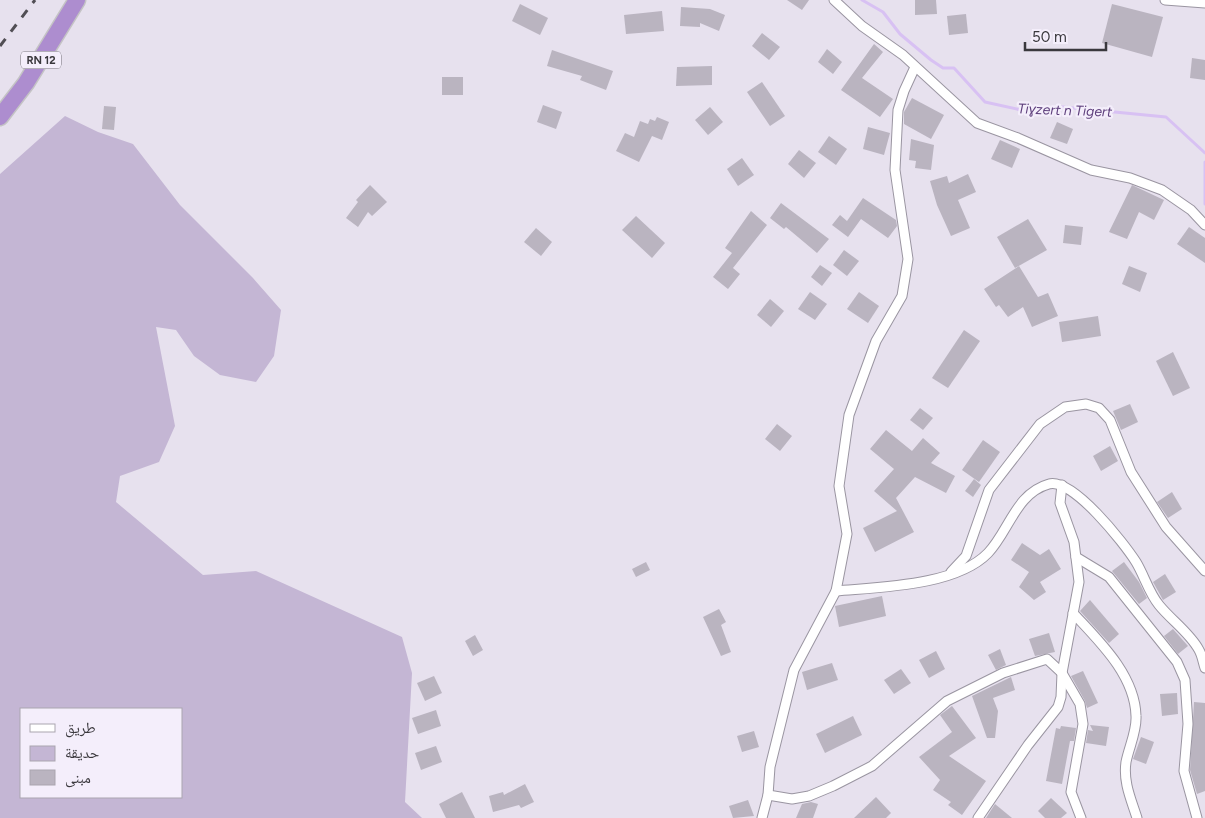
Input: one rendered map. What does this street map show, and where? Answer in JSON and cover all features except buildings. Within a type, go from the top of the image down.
[{"type":"highway","name":"RN 12","points":[[0,117],[26,83],[77,0]]},
{"type":"street","points":[[834,0],[862,26],[903,55],[977,123],[1018,138],[1091,170],[1130,178],[1162,190],[1191,210],[1205,226]]},
{"type":"street","points":[[1165,0],[1205,3]]},
{"type":"street","points":[[762,818],[768,795],[770,767],[794,670],[836,590],[847,534],[840,486],[848,414],[876,341],[902,296],[908,259],[895,170],[898,110],[915,67]]},
{"type":"street","points":[[950,574],[966,556],[990,490],[1040,424],[1065,407],[1086,404],[1099,408],[1110,420],[1131,472],[1166,528],[1205,571]]},
{"type":"street","points":[[836,590],[898,586],[950,574],[975,563],[989,552],[1015,510],[1035,489],[1051,483],[1062,485],[1079,495],[1128,549],[1158,604],[1200,650],[1205,668]]},
{"type":"street","points":[[978,818],[1028,745],[1058,707],[1062,697],[1062,673],[1079,582],[1074,542],[1060,503],[1062,485]]},
{"type":"street","points":[[1076,556],[1109,577],[1177,662],[1185,680],[1188,724],[1184,770],[1197,818]]},
{"type":"street","points":[[1073,613],[1102,645],[1121,671],[1134,700],[1137,718],[1126,762],[1126,783],[1137,818]]},
{"type":"street","points":[[768,795],[792,799],[809,796],[841,782],[872,766],[947,701],[1003,673],[1047,659],[1055,664],[1062,673],[1080,704],[1084,724],[1071,792],[1081,818]]},
{"type":"green space","points":[[65,116],[98,132],[133,144],[180,205],[253,278],[281,310],[274,356],[256,382],[220,375],[194,356],[176,330],[156,327],[175,426],[159,462],[120,476],[116,502],[203,575],[256,571],[402,637],[412,673],[405,802],[422,818],[0,818],[0,174]]},
{"type":"waterway","name":"Tiɣzert n Tigert","points":[[862,0],[883,12],[900,34],[931,60],[943,68],[954,68],[985,102],[1021,110],[1063,107],[1166,117],[1205,153]]},
{"type":"waterway","points":[[1205,162],[1205,204]]},
{"type":"railway","points":[[0,46],[35,0]]}]
